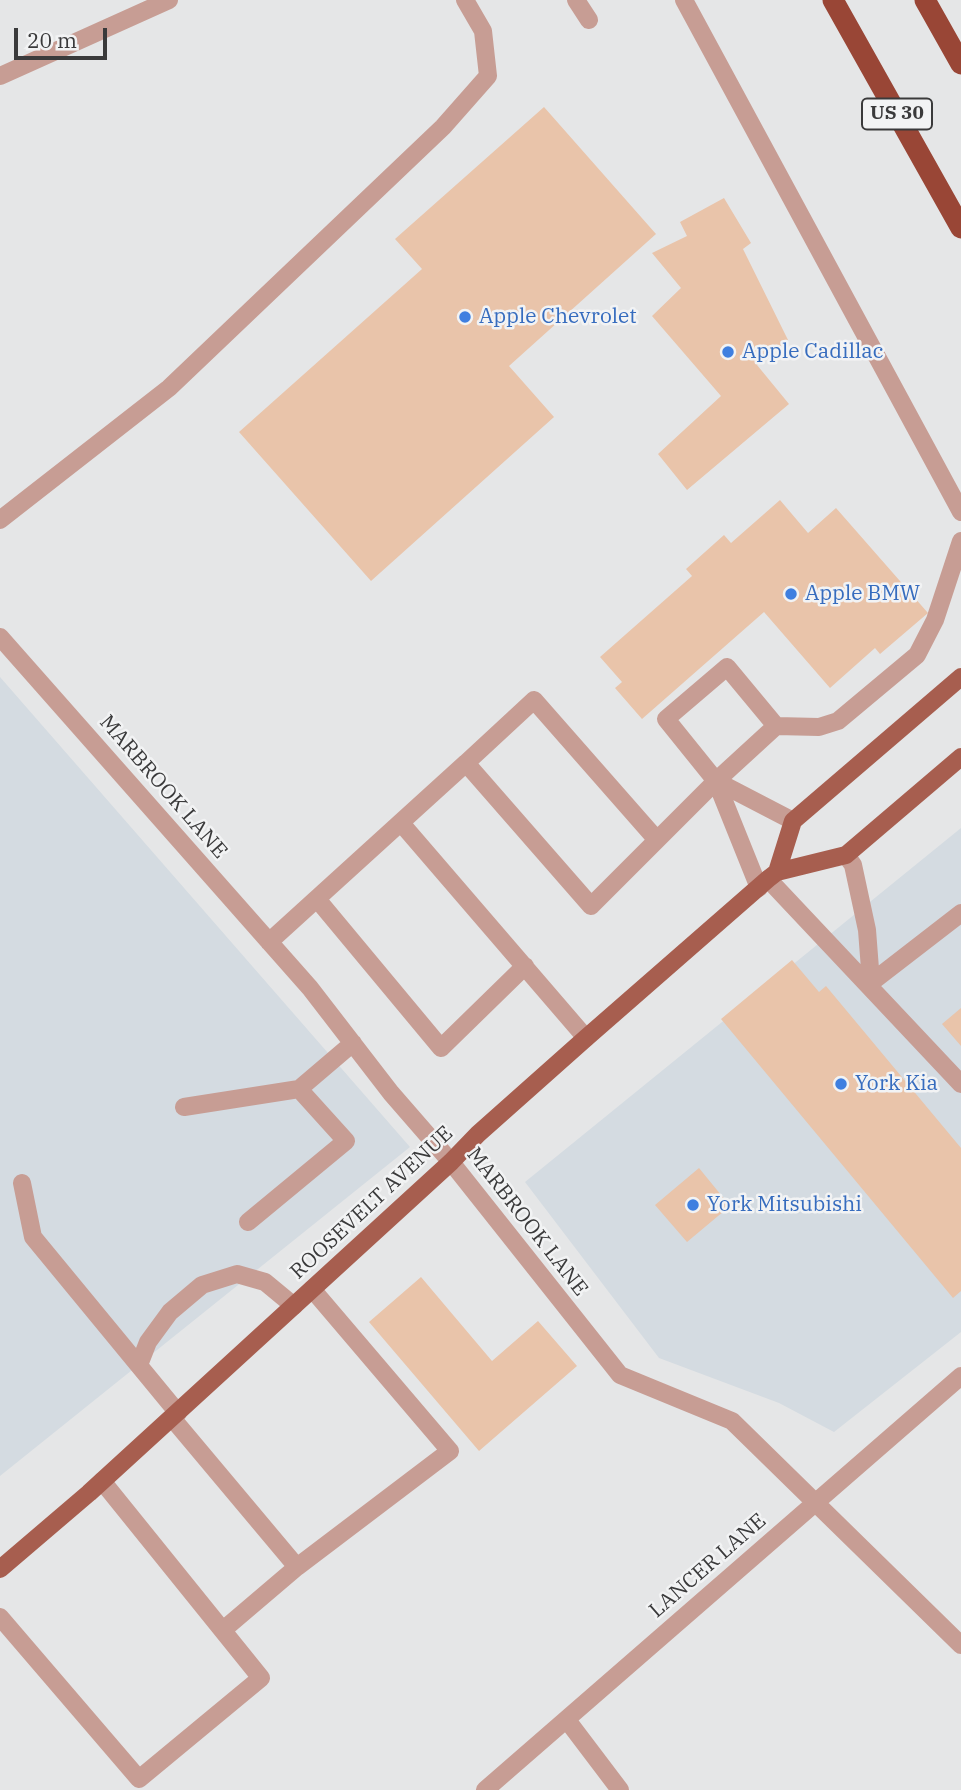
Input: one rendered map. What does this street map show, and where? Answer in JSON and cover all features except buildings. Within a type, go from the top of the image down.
[{"type":"highway","name":"US 30","points":[[833,0],[961,228]]},
{"type":"highway","points":[[925,0],[961,64]]},
{"type":"main road","points":[[768,880],[793,821],[961,677]]},
{"type":"main road","name":"ROOSEVELT AVENUE","points":[[0,1569],[175,1415],[451,1162],[478,1134],[768,880],[846,855],[961,757]]},
{"type":"street","points":[[0,76],[169,0]]},
{"type":"street","points":[[0,520],[169,388],[443,127],[488,76],[483,32],[465,0]]},
{"type":"street","points":[[576,0],[589,20]]},
{"type":"street","points":[[684,0],[961,512]]},
{"type":"street","points":[[466,764],[590,906],[716,781],[776,726],[819,727],[838,721],[917,654],[935,620],[961,541]]},
{"type":"street","name":"MARBROOK LANE","points":[[0,637],[315,993],[391,1093],[451,1162],[620,1375],[732,1421],[961,1644]]},
{"type":"street","points":[[776,726],[727,667],[666,719],[716,781],[768,880],[961,1084]]},
{"type":"street","points":[[269,942],[534,701],[657,839]]},
{"type":"street","points":[[716,781],[793,821]]},
{"type":"street","points":[[401,823],[586,1038]]},
{"type":"street","points":[[846,855],[853,865],[867,930],[869,984]]},
{"type":"street","points":[[317,899],[441,1048],[525,967]]},
{"type":"street","points":[[869,984],[961,913]]},
{"type":"street","points":[[184,1107],[299,1089],[353,1043]]},
{"type":"street","points":[[248,1222],[346,1142],[299,1089]]},
{"type":"street","points":[[22,1183],[33,1237],[139,1365],[175,1415],[297,1567]]},
{"type":"street","points":[[139,1365],[148,1342],[170,1312],[202,1285],[237,1274],[265,1282],[294,1306]]},
{"type":"street","points":[[222,1630],[297,1567],[450,1451],[312,1289]]},
{"type":"street","name":"LANCER LANE","points":[[485,1790],[961,1376]]},
{"type":"street","points":[[0,1617],[132,1784],[261,1678],[102,1481]]},
{"type":"street","points":[[567,1720],[620,1790]]},
{"type":"shaded area","points":[[0,677],[410,1147],[0,1476]]},
{"type":"shaded area","points":[[961,828],[961,1332],[834,1432],[779,1403],[659,1358],[525,1182]]},
{"type":"place","name":"Apple Chevrolet","points":[[465,317]]},
{"type":"place","name":"Apple Cadillac","points":[[728,352]]},
{"type":"place","name":"Apple BMW","points":[[791,594]]},
{"type":"place","name":"York Kia","points":[[841,1084]]},
{"type":"place","name":"York Mitsubishi","points":[[693,1205]]}]
